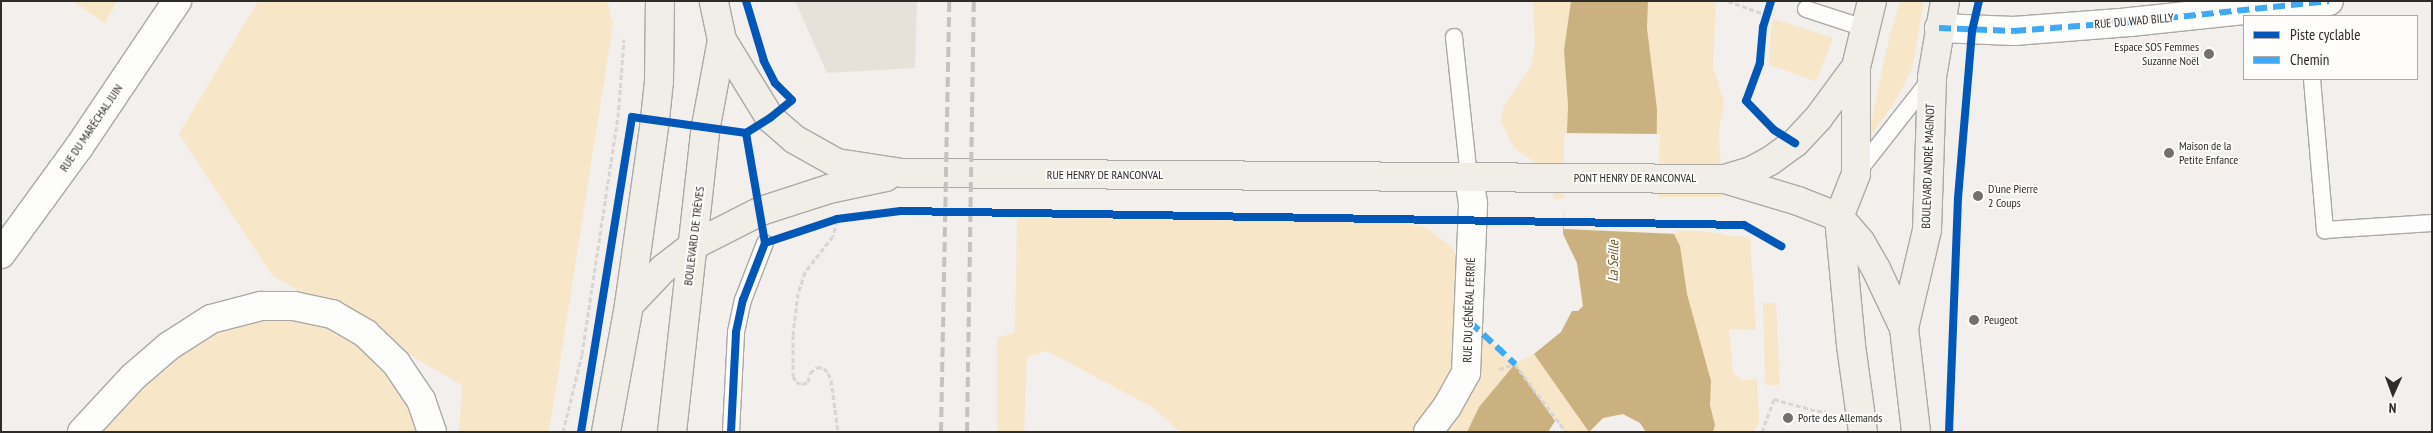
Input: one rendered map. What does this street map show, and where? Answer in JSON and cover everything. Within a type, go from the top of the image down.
[{"type":"main road","points":[[606,432],[628,305],[659,82],[660,1]]},
{"type":"main road","points":[[714,1],[722,40]]},
{"type":"main road","points":[[1861,421],[1851,346],[1839,217],[1856,174],[1856,67],[1872,1]]},
{"type":"main road","name":"BOULEVARD ANDRÉ MAGINOT","points":[[1916,432],[1904,328],[1927,230],[1932,77],[1944,1]]},
{"type":"main road","name":"RUE HENRY DE RANCONVAL","points":[[722,40],[770,118],[794,139],[837,163],[902,174],[1546,178]]},
{"type":"main road","name":"BOULEVARD DE TRÈVES","points":[[672,432],[706,126],[722,40]]},
{"type":"main road","points":[[1724,179],[1751,171],[1777,156],[1795,142],[1819,116],[1856,67]]},
{"type":"main road","points":[[628,305],[663,269],[694,245],[760,211],[829,189],[902,174]]},
{"type":"main road","name":"PONT HENRY DE RANCONVAL","points":[[1546,178],[1724,179]]},
{"type":"main road","points":[[1724,179],[1798,201],[1839,217]]},
{"type":"main road","name":"BOULEVARD ANDRÉ MAGINOT","points":[[1839,217],[1860,241],[1904,328]]},
{"type":"street","name":"RUE DU MARÉCHAL JUIN","points":[[1,253],[79,147],[177,1]]},
{"type":"street","name":"RUE DU WAD BILLY","points":[[1939,28],[2014,31],[2314,7]]},
{"type":"street","name":"RUE DU GÉNÉRAL FERRIÉ","points":[[1428,432],[1447,407],[1466,373],[1473,203],[1469,177]]},
{"type":"street","points":[[82,432],[133,377],[169,346],[211,319],[261,306],[294,306],[332,314],[366,334],[396,363],[421,400],[432,432]]},
{"type":"lane","points":[[1806,10],[1864,28]]},
{"type":"lane","points":[[1454,37],[1469,177]]},
{"type":"lane","points":[[1856,174],[1932,77]]},
{"type":"lane","points":[[2312,80],[2325,230],[2432,222]]},
{"type":"lane","points":[[732,432],[736,332],[744,300],[766,243]]},
{"type":"path","points":[[1728,1],[1767,15]]},
{"type":"path","points":[[563,432],[584,345],[618,117],[625,30]]},
{"type":"path","points":[[829,189],[841,218],[833,236],[805,272],[798,293],[793,335],[793,376],[796,382],[802,384],[808,382],[810,373],[817,367],[824,368],[828,373],[834,399],[838,432]]},
{"type":"path","points":[[828,222],[841,218]]},
{"type":"path","points":[[1515,364],[1566,432]]},
{"type":"path","points":[[1762,432],[1774,399],[1861,421]]},
{"type":"shaded area","points":[[72,1],[117,1],[105,23]]},
{"type":"shaded area","points":[[258,1],[607,1],[613,24],[549,432],[459,432],[462,385],[272,275],[179,134]]},
{"type":"shaded area","points":[[795,1],[917,1],[915,68],[827,73]]},
{"type":"shaded area","points":[[1533,1],[1571,1],[1564,50],[1568,105],[1565,198],[1554,199],[1550,180],[1541,166],[1514,148],[1501,122],[1503,107],[1530,69],[1535,47]]},
{"type":"shaded area","points":[[1648,1],[1716,1],[1713,68],[1724,102],[1719,132],[1722,197],[1656,197],[1657,109],[1647,28]]},
{"type":"shaded area","points":[[1900,1],[1924,1],[1912,69],[1894,103],[1874,131],[1869,132],[1889,39]]},
{"type":"shaded area","points":[[1774,19],[1833,38],[1816,81],[1769,65],[1771,29]]},
{"type":"shaded area","points":[[1017,218],[1397,222],[1425,227],[1452,247],[1470,287],[1470,322],[1515,364],[1479,407],[1467,432],[1180,432],[1154,408],[1047,351],[1027,357],[1024,432],[997,432],[997,338],[1015,332]]},
{"type":"shaded area","points":[[1564,229],[1700,231],[1750,238],[1756,330],[1729,329],[1733,372],[1741,380],[1757,379],[1759,422],[1754,432],[1646,432],[1640,423],[1623,414],[1603,418],[1589,432],[1564,432],[1515,364],[1534,354],[1561,332],[1572,311],[1578,311],[1583,306],[1577,263],[1563,234]]},
{"type":"shaded area","points":[[1763,303],[1776,303],[1780,385],[1765,385]]},
{"type":"shaded area","points":[[261,306],[366,334],[432,432],[82,432],[133,377]]},
{"type":"water","name":"La Seille","points":[[1571,1],[1648,1],[1647,28],[1657,109],[1656,197],[1680,246],[1687,294],[1711,381],[1710,405],[1715,425],[1713,432],[1646,432],[1640,423],[1623,414],[1603,418],[1589,432],[1534,354],[1561,332],[1572,311],[1578,311],[1583,306],[1577,263],[1563,234],[1568,105],[1564,50]]},
{"type":"water","points":[[1515,364],[1555,421],[1548,432],[1467,432],[1479,407]]},
{"type":"pier","points":[[1564,133],[1660,134],[1658,197],[1677,234],[1564,229]]},
{"type":"railway","points":[[941,432],[949,1]]},
{"type":"railway","points":[[967,432],[974,1]]},
{"type":"marked path","points":[[1939,28],[2014,31],[2130,22],[2329,1]]},
{"type":"marked path","points":[[1470,322],[1515,364]]},
{"type":"cycle path","points":[[731,432],[736,332],[743,300],[765,243],[746,133],[770,118],[792,100],[775,83],[764,61],[746,1]]},
{"type":"cycle path","points":[[1771,1],[1763,27],[1760,63],[1746,101],[1774,130],[1795,143]]},
{"type":"cycle path","points":[[1949,432],[1958,198],[1972,31],[1979,1]]},
{"type":"cycle path","points":[[581,432],[632,117],[746,133]]},
{"type":"cycle path","points":[[765,243],[837,219],[901,211],[1744,225],[1781,246]]},
{"type":"place","name":"Espace SOS Femmes Suzanne Noël","points":[[2209,54]]},
{"type":"place","name":"Maison de la Petite Enfance","points":[[2169,153]]},
{"type":"place","name":"D'une Pierre 2 Coups","points":[[1978,196]]},
{"type":"place","name":"Peugeot","points":[[1974,320]]},
{"type":"place","name":"Porte des Allemands","points":[[1788,418]]}]
